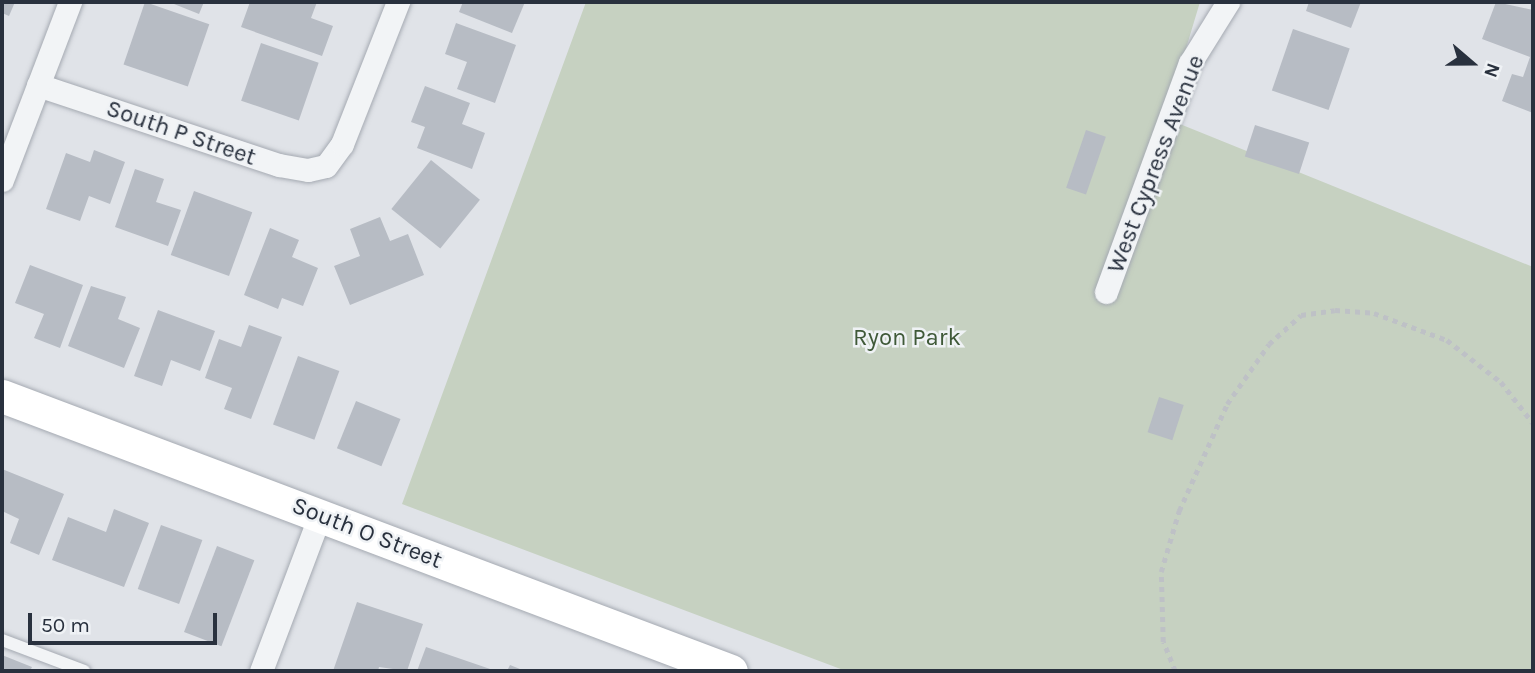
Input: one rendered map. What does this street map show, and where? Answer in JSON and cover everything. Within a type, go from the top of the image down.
[{"type":"street","points":[[2,180],[70,2]]},
{"type":"street","name":"South P Street","points":[[38,85],[278,165],[308,170],[326,166],[342,144],[398,2]]},
{"type":"street","name":"West Cypress Avenue","points":[[1106,292],[1190,63],[1228,2]]},
{"type":"street","name":"South O Street","points":[[2,396],[731,671]]},
{"type":"street","points":[[261,671],[320,514]]},
{"type":"lane","points":[[2,640],[84,671]]},
{"type":"path","points":[[1175,671],[1163,642],[1161,572],[1179,511],[1227,404],[1269,344],[1301,315],[1335,310],[1374,313],[1447,340],[1501,382],[1533,422]]},
{"type":"green space","name":"Ryon Park","points":[[586,2],[1200,2],[1165,118],[1533,267],[1533,671],[846,671],[402,504]]},
{"type":"building","points":[[2,2],[15,2],[9,16],[2,13]]},
{"type":"building","points":[[145,2],[209,24],[188,87],[124,64]]},
{"type":"building","points":[[169,2],[204,2],[199,14]]},
{"type":"building","points":[[250,2],[317,2],[311,18],[333,26],[322,56],[241,27]]},
{"type":"building","points":[[463,2],[525,2],[512,33],[459,12]]},
{"type":"building","points":[[1309,2],[1361,2],[1351,28],[1306,11]]},
{"type":"building","points":[[1496,2],[1533,10],[1533,113],[1502,101],[1512,74],[1523,77],[1530,57],[1482,39]]},
{"type":"building","points":[[456,23],[516,45],[495,103],[457,89],[467,62],[445,54]]},
{"type":"building","points":[[1293,29],[1350,49],[1329,110],[1272,90]]},
{"type":"building","points":[[261,43],[319,63],[299,121],[241,101]]},
{"type":"building","points":[[425,86],[470,103],[462,124],[485,133],[472,169],[417,148],[425,127],[411,122]]},
{"type":"building","points":[[1255,125],[1309,143],[1299,174],[1245,156]]},
{"type":"building","points":[[1086,130],[1106,137],[1086,195],[1066,188]]},
{"type":"building","points":[[94,150],[125,162],[110,204],[89,196],[80,221],[46,209],[66,153],[90,162]]},
{"type":"building","points":[[431,160],[480,200],[440,249],[391,209]]},
{"type":"building","points":[[135,169],[164,179],[156,202],[181,210],[168,246],[115,227]]},
{"type":"building","points":[[194,191],[252,212],[229,276],[171,255]]},
{"type":"building","points":[[380,217],[390,241],[408,234],[424,275],[350,305],[334,266],[360,256],[350,229]]},
{"type":"building","points":[[270,228],[299,240],[292,257],[318,268],[303,306],[282,298],[278,309],[244,295]]},
{"type":"building","points":[[30,265],[83,285],[60,348],[34,338],[44,314],[15,303]]},
{"type":"building","points":[[91,286],[126,297],[118,319],[140,328],[124,368],[68,346]]},
{"type":"building","points":[[158,310],[215,331],[200,371],[171,360],[162,386],[134,376]]},
{"type":"building","points":[[249,325],[282,337],[251,419],[224,409],[232,388],[205,378],[219,339],[241,347]]},
{"type":"building","points":[[298,356],[339,371],[314,440],[273,425]]},
{"type":"building","points":[[1159,397],[1184,405],[1172,440],[1148,432]]},
{"type":"building","points":[[356,401],[401,419],[381,466],[337,448]]},
{"type":"building","points":[[2,469],[64,494],[39,555],[10,543],[19,519],[2,511]]},
{"type":"building","points":[[114,509],[149,523],[124,587],[52,560],[68,517],[106,532]]},
{"type":"building","points":[[161,525],[202,540],[179,604],[138,589]]},
{"type":"building","points":[[217,546],[254,560],[221,646],[184,632]]},
{"type":"building","points":[[357,602],[423,624],[407,671],[379,667],[378,671],[333,671]]},
{"type":"building","points":[[426,647],[496,671],[417,671]]},
{"type":"building","points":[[2,655],[32,667],[30,671],[2,671]]},
{"type":"building","points":[[510,665],[525,671],[507,671]]}]
